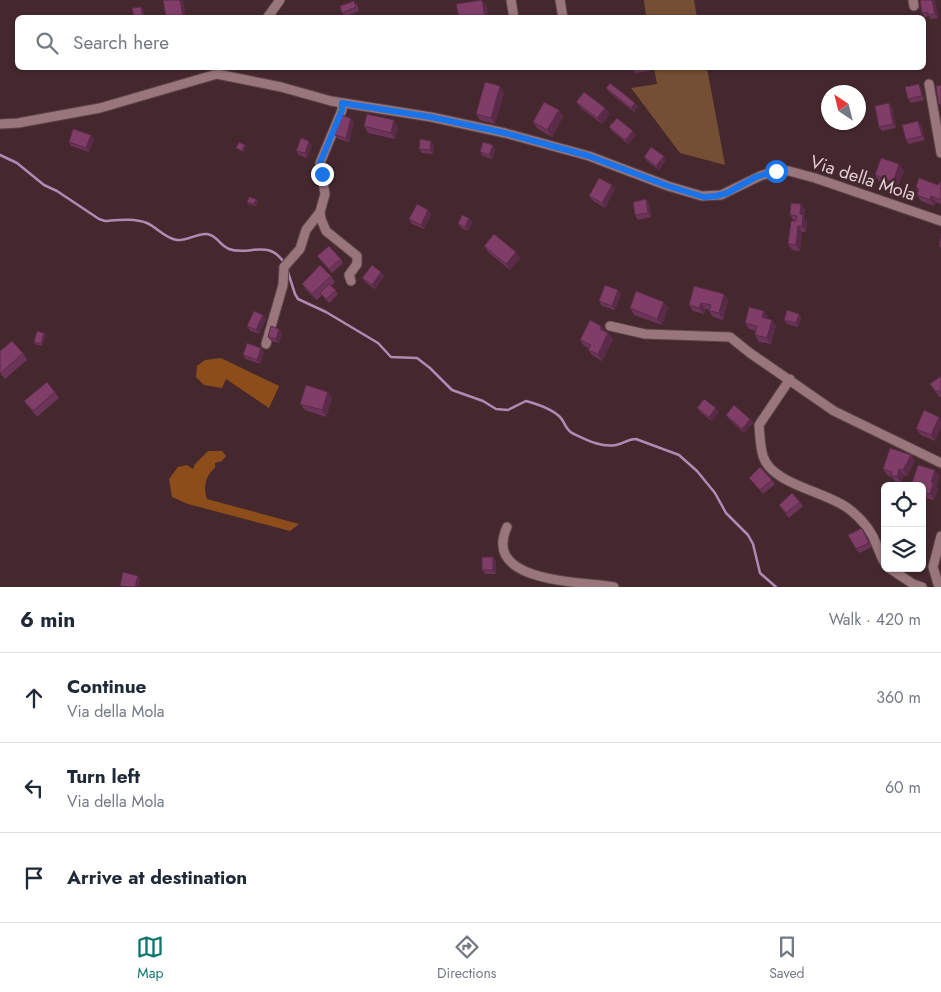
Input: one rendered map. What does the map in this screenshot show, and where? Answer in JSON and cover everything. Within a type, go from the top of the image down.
[{"type":"street","points":[[269,15],[280,0]]},
{"type":"street","points":[[511,0],[514,15]]},
{"type":"street","points":[[560,0],[562,15]]},
{"type":"street","points":[[217,74],[223,70]]},
{"type":"street","name":"Via della Mola","points":[[0,124],[100,108],[217,74],[280,87],[342,103],[422,115],[505,133],[589,156],[668,186],[702,196],[721,195],[760,176],[772,172],[789,171],[941,221]]},
{"type":"street","points":[[929,84],[941,153]]},
{"type":"street","points":[[266,344],[283,285],[286,265],[300,249],[306,230],[320,212],[325,194],[320,163],[342,110],[342,103]]},
{"type":"street","points":[[320,212],[323,226],[326,230],[357,256],[357,264],[349,276],[350,281]]},
{"type":"street","points":[[610,326],[645,334],[729,337],[845,417],[941,463]]},
{"type":"street","points":[[790,379],[759,426],[763,457],[768,466],[777,475],[797,486],[825,495],[850,510],[865,524],[881,554]]},
{"type":"street","points":[[507,527],[504,534],[506,552],[508,558],[520,568],[536,576],[554,580],[614,587]]},
{"type":"street","points":[[939,587],[934,572],[934,565],[941,536]]},
{"type":"street","points":[[895,572],[913,584],[922,587]]},
{"type":"shaded area","points":[[644,0],[694,0],[697,15],[646,15]]},
{"type":"shaded area","points":[[654,70],[707,70],[725,165],[680,153],[631,88],[657,84]]},
{"type":"shaded area","points":[[221,358],[279,386],[269,408],[226,379],[222,388],[204,385],[196,377],[197,366],[205,360]]},
{"type":"shaded area","points":[[208,451],[222,451],[226,456],[222,461],[215,463],[215,468],[207,478],[205,490],[207,499],[299,524],[290,531],[188,504],[172,497],[169,479],[178,467],[187,465],[193,469],[195,464]]},
{"type":"building","points":[[163,0],[180,0],[183,15],[166,15]]},
{"type":"building","points":[[482,0],[484,15],[458,15],[456,4]]},
{"type":"building","points":[[920,0],[932,0],[935,14],[928,15],[928,12],[922,13]]},
{"type":"building","points":[[354,1],[356,7],[342,13],[340,6]]},
{"type":"building","points":[[141,7],[143,15],[133,15],[132,8]]},
{"type":"building","points":[[485,82],[500,86],[491,118],[476,114]]},
{"type":"building","points":[[610,83],[635,103],[631,108],[606,88]]},
{"type":"building","points":[[919,84],[922,96],[908,99],[905,87]]},
{"type":"building","points":[[941,85],[941,104],[939,105],[936,86]]},
{"type":"building","points":[[584,92],[605,108],[597,118],[576,102]]},
{"type":"building","points":[[544,102],[559,110],[547,130],[533,122]]},
{"type":"building","points":[[889,103],[893,124],[879,127],[875,106]]},
{"type":"building","points":[[367,114],[394,120],[391,133],[364,126]]},
{"type":"building","points":[[341,115],[351,118],[346,138],[335,135]]},
{"type":"building","points":[[617,118],[633,131],[625,140],[609,127]]},
{"type":"building","points":[[918,121],[922,136],[906,140],[902,125]]},
{"type":"building","points":[[73,129],[91,135],[86,148],[69,142]]},
{"type":"building","points":[[301,138],[309,141],[305,153],[296,151]]},
{"type":"building","points":[[420,139],[431,141],[430,150],[419,149]]},
{"type":"building","points":[[239,142],[245,145],[242,151],[236,148]]},
{"type":"building","points":[[483,142],[493,145],[489,155],[480,152]]},
{"type":"building","points":[[651,147],[664,156],[656,166],[644,157]]},
{"type":"building","points":[[881,158],[899,164],[893,182],[875,175]]},
{"type":"building","points":[[599,178],[612,185],[602,203],[589,196]]},
{"type":"building","points":[[919,178],[938,185],[941,182],[941,200],[931,196],[930,200],[917,195],[919,189],[916,187]]},
{"type":"building","points":[[249,197],[256,199],[254,204],[247,202]]},
{"type":"building","points":[[646,199],[648,213],[635,215],[633,202]]},
{"type":"building","points":[[791,203],[801,204],[800,214],[803,215],[802,226],[798,226],[796,245],[788,244],[791,221],[796,221],[797,216],[790,215]]},
{"type":"building","points":[[417,204],[428,210],[421,225],[409,219]]},
{"type":"building","points":[[462,215],[469,218],[465,227],[458,224]]},
{"type":"building","points":[[494,234],[516,252],[506,264],[484,246]]},
{"type":"building","points":[[329,246],[341,259],[329,269],[317,256]]},
{"type":"building","points":[[320,265],[331,276],[312,294],[302,284]]},
{"type":"building","points":[[372,265],[381,272],[372,285],[362,278]]},
{"type":"building","points":[[329,284],[336,290],[326,299],[320,293]]},
{"type":"building","points":[[605,285],[618,290],[612,306],[599,301]]},
{"type":"building","points":[[694,286],[724,294],[719,313],[709,311],[711,305],[701,303],[699,308],[689,305]]},
{"type":"building","points":[[636,291],[664,302],[657,319],[630,308]]},
{"type":"building","points":[[749,307],[764,311],[762,317],[772,320],[767,338],[755,335],[757,326],[745,323]]},
{"type":"building","points":[[787,310],[799,314],[796,323],[784,320]]},
{"type":"building","points":[[254,311],[263,315],[256,330],[247,326]]},
{"type":"building","points":[[590,320],[601,326],[600,329],[608,333],[598,354],[588,350],[591,345],[580,340]]},
{"type":"building","points":[[271,326],[279,329],[276,339],[268,337]]},
{"type":"building","points":[[37,331],[44,333],[41,344],[34,342]]},
{"type":"building","points":[[12,341],[23,353],[1,373],[0,351]]},
{"type":"building","points":[[247,343],[261,348],[257,360],[243,355]]},
{"type":"building","points":[[941,376],[941,394],[938,390],[936,392],[930,384]]},
{"type":"building","points":[[47,382],[55,392],[33,411],[24,401]]},
{"type":"building","points":[[306,385],[328,392],[322,410],[300,404]]},
{"type":"building","points":[[704,399],[716,408],[709,417],[697,408]]},
{"type":"building","points":[[734,405],[750,419],[742,429],[726,415]]},
{"type":"building","points":[[924,410],[939,417],[931,435],[916,429]]},
{"type":"building","points":[[890,448],[911,455],[903,470],[899,469],[897,477],[891,475],[892,472],[883,469]]},
{"type":"building","points":[[918,465],[935,470],[930,494],[926,493],[926,482],[912,482]]},
{"type":"building","points":[[760,467],[772,480],[760,490],[749,478]]},
{"type":"building","points":[[792,493],[800,502],[786,513],[779,505]]},
{"type":"building","points":[[862,528],[869,543],[856,549],[848,535]]},
{"type":"building","points":[[482,557],[493,557],[493,570],[482,570]]},
{"type":"building","points":[[123,572],[138,576],[135,587],[120,586]]},
{"type":"waterway","points":[[0,155],[17,163],[44,185],[57,191],[99,219],[105,221],[142,221],[168,237],[177,240],[207,234],[216,238],[223,246],[236,251],[258,249],[272,251],[285,264]]},
{"type":"waterway","points":[[287,269],[298,299],[326,312],[378,343],[391,357],[417,358],[452,390],[483,401],[496,409],[508,410],[526,401],[539,405],[557,414],[572,433],[599,444],[610,446],[636,439],[679,455],[697,471],[715,493],[726,513],[748,535],[753,544],[760,573],[776,587]]},
{"type":"route","points":[[322,174],[320,163],[342,110],[342,103],[395,110],[505,133],[589,156],[668,186],[704,197],[727,193],[756,177],[776,171]]}]
